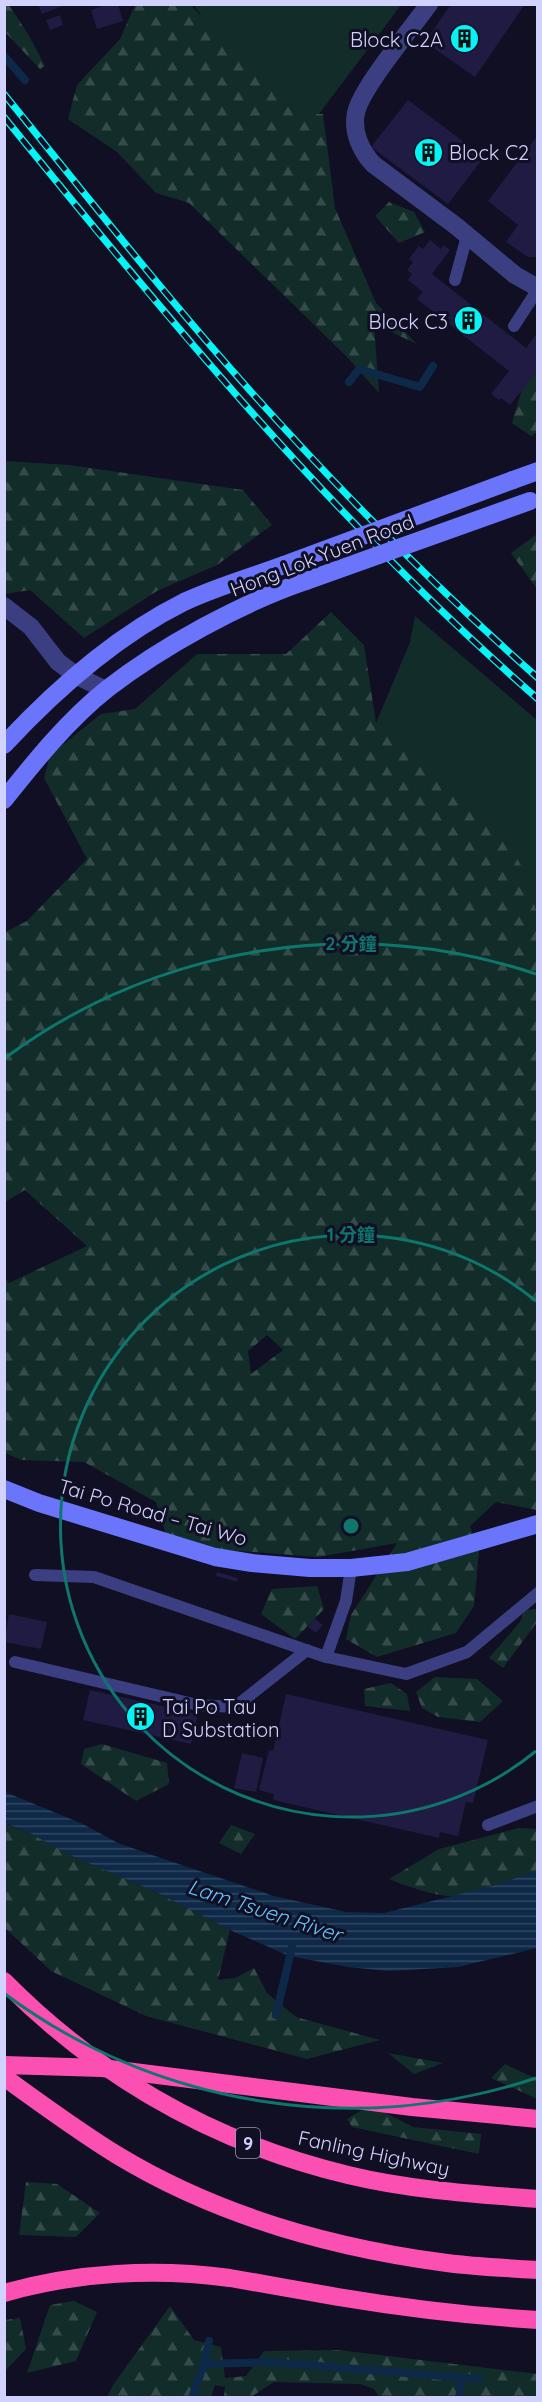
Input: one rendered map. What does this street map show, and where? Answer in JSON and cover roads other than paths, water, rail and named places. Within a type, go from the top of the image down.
[{"type":"highway","name":"Fanling Highway","points":[[4,1981],[40,2017],[88,2055],[147,2094],[218,2131],[280,2156],[350,2175],[440,2191],[537,2199]]},
{"type":"highway","points":[[4,2065],[102,2068],[412,2107],[537,2119]]},
{"type":"highway","points":[[4,2077],[59,2118],[118,2156],[201,2198],[284,2228],[357,2247],[447,2263],[537,2270]]},
{"type":"highway","points":[[4,2293],[74,2277],[167,2273],[229,2278],[420,2310],[537,2320]]},
{"type":"street","points":[[429,4],[369,86],[356,112],[357,137],[366,156],[373,164],[515,275],[537,288]]},
{"type":"street","name":"Hong Lok Yuen Road","points":[[4,746],[51,698],[77,676],[109,650],[167,611],[197,597],[537,471]]},
{"type":"street","name":"Hong Lok Yuen Road","points":[[4,800],[49,746],[106,690],[188,637],[244,607],[306,582],[534,499]]},
{"type":"street","points":[[4,606],[31,627],[58,662],[77,676],[106,690]]},
{"type":"street","name":"Tai Po Road – Tai Wo","points":[[4,1489],[39,1503],[215,1557],[310,1568],[351,1568],[407,1562],[537,1524]]},
{"type":"street","name":"Tai Po Road – Tai Wo","points":[[4,1499],[39,1503]]},
{"type":"lane","points":[[455,280],[468,236]]},
{"type":"lane","points":[[514,326],[537,288]]},
{"type":"lane","points":[[326,1657],[346,1601],[351,1568]]},
{"type":"lane","points":[[35,1575],[94,1577],[326,1657],[406,1674],[467,1653],[537,1593]]},
{"type":"lane","points":[[15,1662],[198,1705],[235,1707],[307,1650]]},
{"type":"lane","points":[[488,1825],[537,1806]]},
{"type":"water","name":"Lam Tsuen River","points":[[5,1792],[83,1824],[118,1843],[274,1896],[346,1912],[384,1913],[492,1886],[537,1871],[537,1948],[458,1967],[389,1971],[348,1967],[289,1956],[5,1823]]},
{"type":"waterway","points":[[4,56],[25,80]]},
{"type":"waterway","points":[[349,382],[359,369],[420,387],[433,366]]},
{"type":"waterway","points":[[276,2015],[292,1947]]},
{"type":"waterway","points":[[192,2398],[209,2341]]},
{"type":"waterway","points":[[204,2364],[270,2362],[480,2379]]},
{"type":"waterway","points":[[459,2398],[462,2378]]},
{"type":"railway","points":[[4,94],[158,283],[287,431],[427,575],[538,678]]},
{"type":"railway","points":[[4,117],[193,346],[258,420],[393,563],[538,699]]},
{"type":"place","name":"Block C2A","points":[[464,39]]},
{"type":"place","name":"Block C2","points":[[428,152]]},
{"type":"place","name":"Block C3","points":[[469,321]]},
{"type":"place","name":"Tai Po Tau D Substation","points":[[141,1717]]}]
